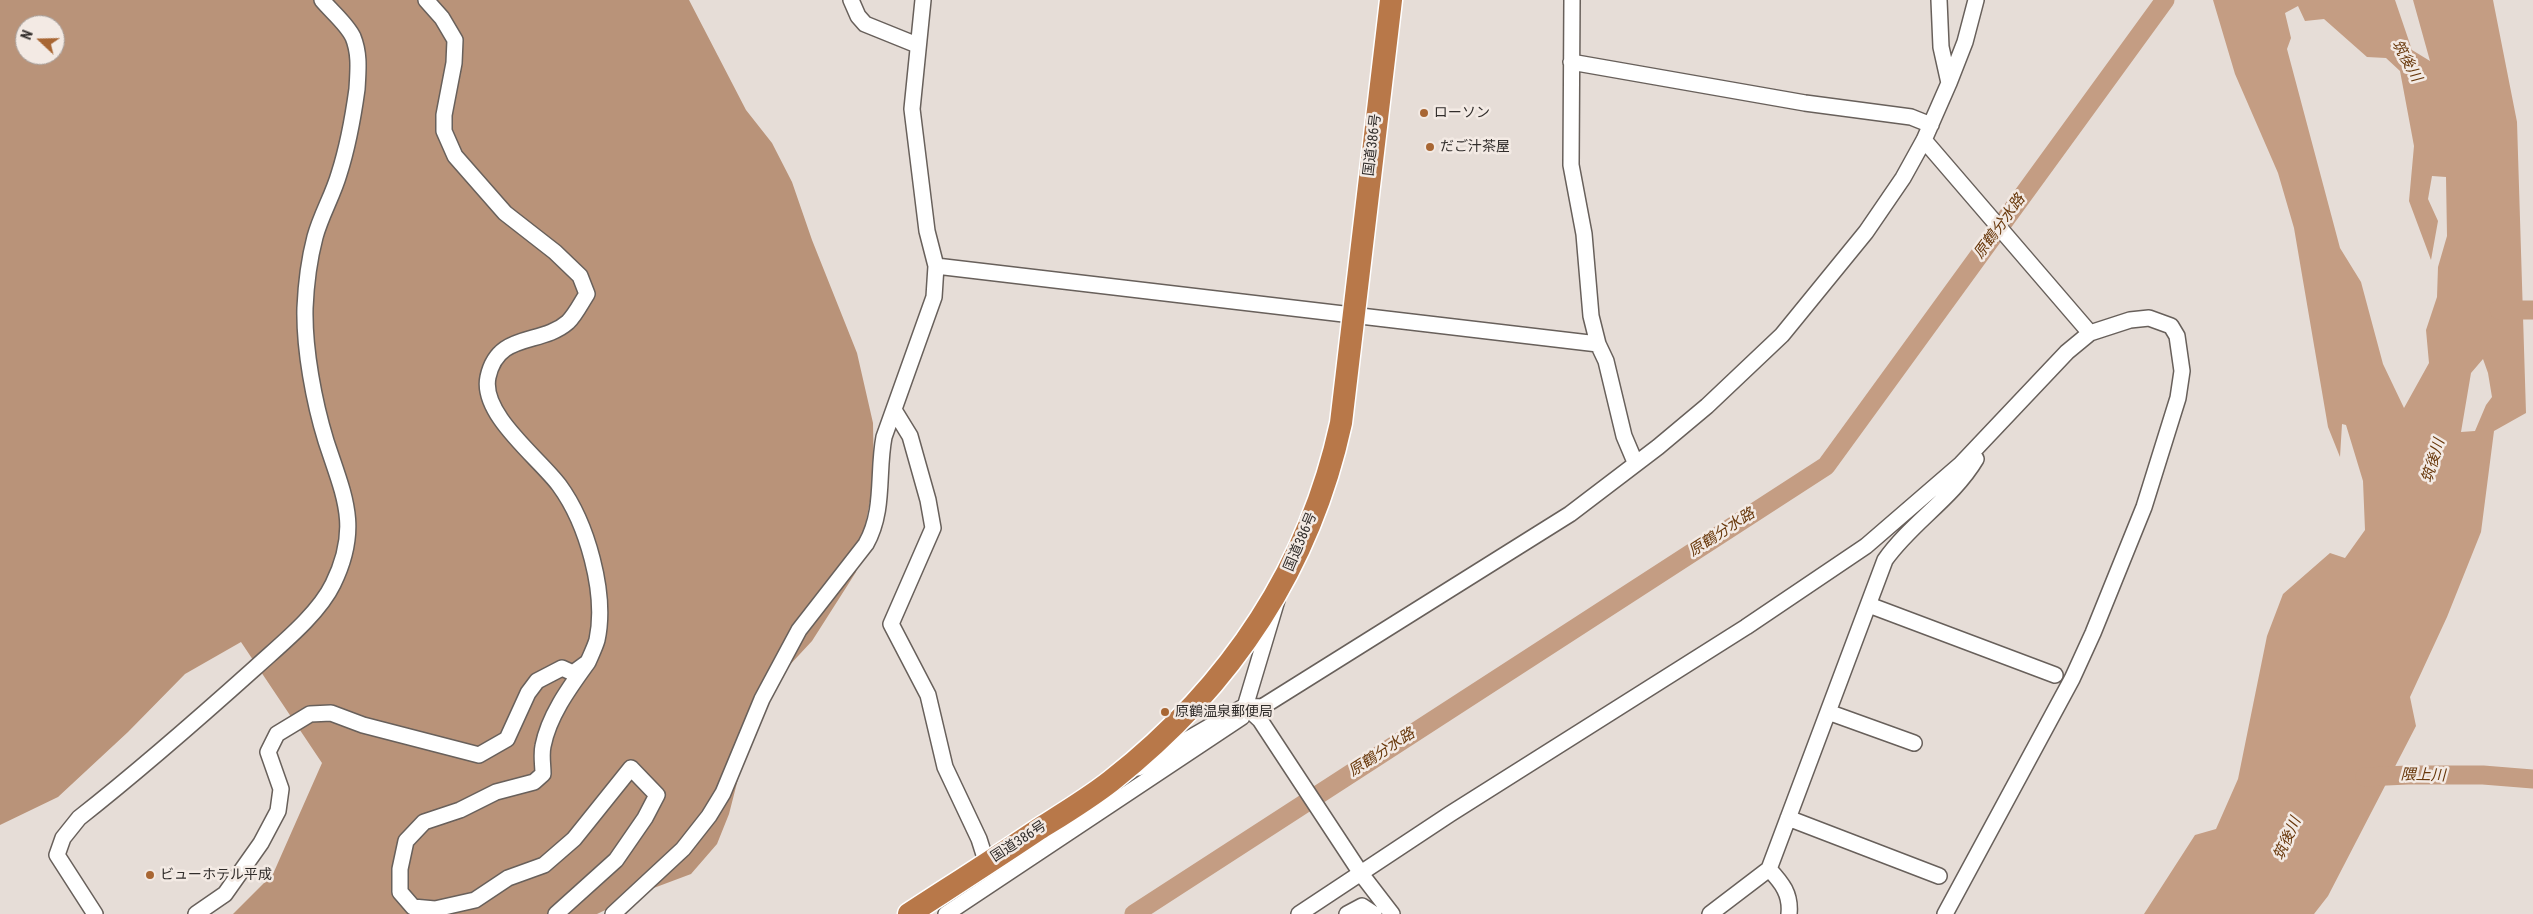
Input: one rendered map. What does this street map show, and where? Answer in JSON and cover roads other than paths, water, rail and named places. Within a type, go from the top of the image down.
[{"type":"highway","name":"国道386号","points":[[909,914],[1110,782],[1171,728],[1215,682],[1233,660],[1279,590],[1307,532],[1335,450],[1341,423],[1391,0]]},
{"type":"street","points":[[95,914],[65,869],[58,855],[68,831],[79,818],[188,728],[285,640],[316,608],[332,585],[346,550],[349,526],[346,504],[337,467],[326,439],[312,379],[305,310],[307,274],[315,236],[339,174],[353,122],[359,63],[353,36],[322,0]]},
{"type":"street","points":[[426,0],[442,18],[455,40],[454,63],[444,115],[444,131],[455,156],[505,213],[555,252],[580,276],[587,294],[567,322],[552,331],[509,345],[498,354],[488,377],[488,392],[494,407],[509,429],[558,485],[573,508],[588,541],[594,569],[598,609],[597,640],[588,662],[568,689],[549,726],[543,748],[543,774],[534,782],[496,792],[460,810],[424,822],[406,841],[400,869],[400,892],[413,907],[435,909],[475,900],[508,878],[544,865],[574,838],[631,768],[657,795],[645,818],[616,860],[556,914]]},
{"type":"street","points":[[851,0],[858,16],[865,24],[917,45]]},
{"type":"street","points":[[613,914],[682,849],[709,816],[723,793],[762,699],[799,630],[874,531],[880,502],[881,453],[894,410],[934,297],[936,266],[927,231],[912,109],[923,0]]},
{"type":"street","points":[[1572,0],[1571,165],[1584,234],[1591,316],[1598,344],[1606,361],[1624,436],[1635,462]]},
{"type":"street","points":[[1938,0],[1941,47],[1949,83]]},
{"type":"street","points":[[1110,782],[1245,706],[1262,707],[1570,514],[1707,406],[1782,335],[1866,232],[1927,143],[1931,125],[1965,42],[1976,0]]},
{"type":"street","points":[[1571,62],[1805,103],[1911,118],[1931,125]]},
{"type":"street","points":[[1927,143],[2087,330]]},
{"type":"street","points":[[936,266],[1598,344]]},
{"type":"street","points":[[1299,914],[1359,870],[1746,627],[1866,546],[1925,497],[1989,436],[2087,330],[2130,320],[2149,318],[2171,326],[2177,336],[2182,371],[2178,398],[2144,507],[2094,633],[2041,738],[1945,914]]},
{"type":"street","points":[[894,410],[910,436],[928,500],[933,528],[891,624],[928,695],[945,767],[979,839],[986,864]]},
{"type":"street","points":[[1710,914],[1769,869],[1885,560],[1894,548],[1933,512],[1958,483],[1974,462],[1989,436]]},
{"type":"street","points":[[946,914],[1242,717],[1272,623],[1279,590]]},
{"type":"street","points":[[1869,605],[2055,675]]},
{"type":"street","points":[[196,914],[225,894],[261,843],[278,811],[282,789],[268,752],[277,734],[310,714],[332,713],[363,725],[479,755],[507,739],[528,693],[537,681],[562,668],[573,673],[588,662]]},
{"type":"street","points":[[1245,706],[1260,720],[1359,870],[1392,914]]},
{"type":"street","points":[[1828,712],[1914,743]]},
{"type":"street","points":[[1788,818],[1939,876]]},
{"type":"street","points":[[1769,869],[1785,886],[1790,903],[1789,914]]},
{"type":"street","points":[[1347,914],[1362,906],[1374,914]]},
{"type":"water","name":"筑後川","points":[[2213,0],[2395,0],[2412,50],[2430,61],[2413,0],[2493,0],[2517,122],[2526,413],[2494,431],[2481,532],[2447,617],[2410,697],[2416,726],[2328,896],[2314,914],[2144,914],[2195,835],[2216,829],[2238,779],[2267,636],[2283,594],[2330,553],[2345,558],[2365,530],[2363,481],[2346,425],[2342,424],[2340,457],[2328,427],[2294,228],[2278,173],[2235,74]],"holes":[[[2298,6],[2305,21],[2324,19],[2367,57],[2386,58],[2400,71],[2414,146],[2409,201],[2431,260],[2438,221],[2428,199],[2432,176],[2446,177],[2447,236],[2438,267],[2437,297],[2426,330],[2429,363],[2404,408],[2383,364],[2361,282],[2340,248],[2287,49],[2291,38],[2285,13]],[[2483,359],[2488,373],[2492,397],[2486,405],[2475,431],[2461,432],[2471,373]]]},
{"type":"waterway","name":"原鶴分水路","points":[[1134,914],[1826,466],[2165,0]]},
{"type":"waterway","points":[[2499,310],[2533,310]]},
{"type":"waterway","name":"隈上川","points":[[2365,777],[2483,775],[2533,779]]},
{"type":"place","name":"ローソン","points":[[1424,113]]},
{"type":"place","name":"だご汁茶屋","points":[[1430,147]]},
{"type":"place","name":"原鶴温泉郵便局","points":[[1165,712]]},
{"type":"place","name":"ビューホテル平成","points":[[150,875]]}]
